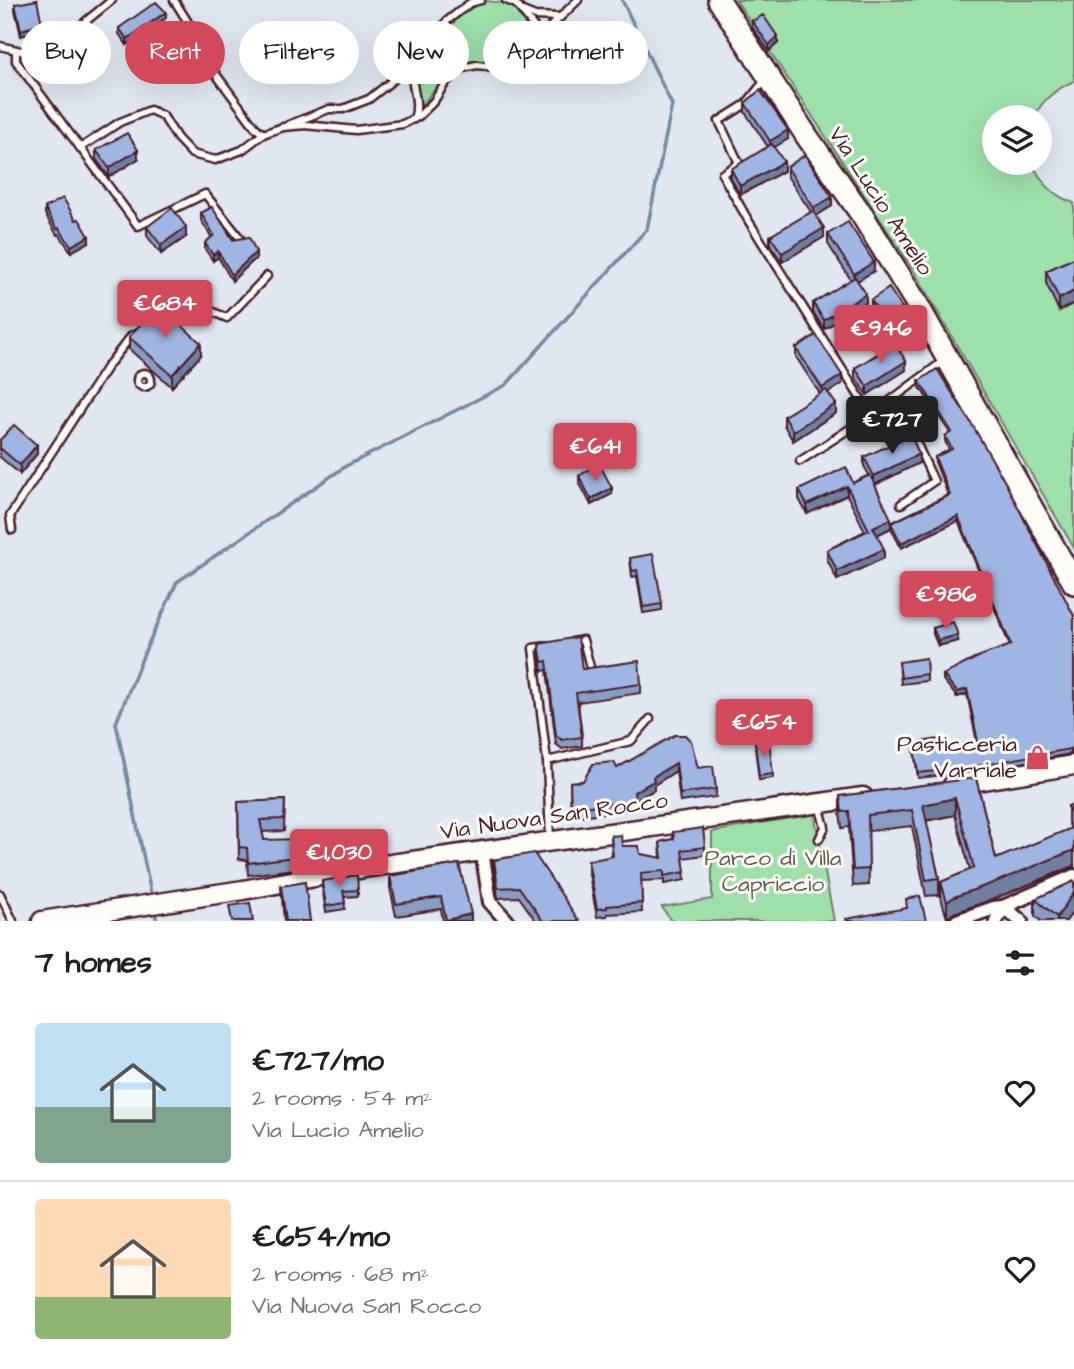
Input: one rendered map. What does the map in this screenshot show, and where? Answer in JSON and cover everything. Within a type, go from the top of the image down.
[{"type":"main road","name":"Via Lucio Amelio","points":[[719,0],[806,135],[862,215],[948,358],[1074,583]]},
{"type":"main road","points":[[941,787],[1074,765]]},
{"type":"main road","name":"Via Nuova San Rocco","points":[[41,921],[370,867],[886,794]]},
{"type":"street","points":[[482,851],[490,902],[507,921]]},
{"type":"street","points":[[957,921],[1003,907],[1074,876]]},
{"type":"street","points":[[996,921],[1003,907]]},
{"type":"street","points":[[1003,907],[1021,921]]},
{"type":"lane","points":[[0,46],[25,52],[75,30],[111,0]]},
{"type":"lane","points":[[174,0],[191,27],[198,50],[263,134]]},
{"type":"lane","points":[[447,21],[470,3],[481,0]]},
{"type":"lane","points":[[506,0],[516,4],[530,21]]},
{"type":"lane","points":[[554,21],[578,0]]},
{"type":"lane","points":[[522,11],[535,16],[558,17]]},
{"type":"lane","points":[[16,50],[16,61],[138,226],[205,194],[240,238]]},
{"type":"lane","points":[[284,127],[305,125],[356,130],[403,124],[414,119],[434,101],[446,82],[463,68],[483,66]]},
{"type":"lane","points":[[769,75],[746,104],[719,121],[739,163],[722,174],[871,415]]},
{"type":"lane","points":[[80,148],[120,122],[150,110],[163,116],[177,138],[192,154],[215,160],[242,150],[263,134],[329,109],[343,109],[369,99],[388,84]]},
{"type":"lane","points":[[412,84],[417,99],[414,119]]},
{"type":"lane","points":[[150,314],[168,296],[183,290],[209,310],[227,318],[267,276]]},
{"type":"lane","points":[[12,530],[10,516],[107,367],[141,324]]},
{"type":"lane","points":[[800,461],[871,415],[948,358]]},
{"type":"lane","points":[[895,397],[934,481],[901,504]]},
{"type":"lane","points":[[550,841],[547,761],[533,648],[583,640],[590,672],[602,670]]},
{"type":"lane","points":[[547,761],[631,741],[650,719]]},
{"type":"lane","points":[[818,803],[825,827],[818,839]]},
{"type":"lane","points":[[283,846],[348,843],[362,850],[370,867]]},
{"type":"lane","points":[[0,894],[13,921]]},
{"type":"green space","points":[[736,0],[1074,0],[1074,81],[1061,87],[1042,105],[982,105],[982,175],[1038,175],[1048,188],[1074,203],[1074,548],[914,271]]},
{"type":"green space","points":[[486,1],[506,4],[519,13],[524,21],[483,21],[483,61],[469,63],[469,21],[456,21]]},
{"type":"green space","points":[[415,84],[439,84],[420,107]]},
{"type":"green space","name":"Parco di Villa Capriccio","points":[[814,813],[834,921],[671,921],[662,907],[712,899],[712,832]]},
{"type":"building","points":[[37,0],[41,21],[21,21],[21,30],[15,4]]},
{"type":"building","points":[[156,2],[166,12],[153,21],[129,21]]},
{"type":"building","points":[[763,15],[778,37],[769,45],[752,21]]},
{"type":"building","points":[[125,24],[125,36],[119,28]]},
{"type":"building","points":[[760,90],[788,130],[770,141],[745,103]]},
{"type":"building","points":[[127,133],[138,150],[109,168],[96,150]]},
{"type":"building","points":[[772,144],[784,162],[740,186],[731,169]]},
{"type":"building","points":[[805,155],[832,197],[814,208],[787,167]]},
{"type":"building","points":[[63,198],[89,236],[71,246],[45,208]]},
{"type":"building","points":[[212,207],[233,240],[249,237],[256,252],[232,275],[218,251],[213,255],[205,243],[214,235],[201,213]]},
{"type":"building","points":[[172,208],[186,227],[161,245],[147,227]]},
{"type":"building","points":[[813,211],[824,228],[782,253],[770,236]]},
{"type":"building","points":[[848,222],[874,262],[854,274],[828,234]]},
{"type":"building","points":[[1074,258],[1074,291],[1059,299],[1046,271]]},
{"type":"building","points":[[855,277],[866,294],[824,320],[813,303]]},
{"type":"building","points":[[889,288],[917,331],[898,342],[871,300]]},
{"type":"building","points":[[158,304],[201,343],[172,375],[129,337]]},
{"type":"building","points":[[816,335],[842,375],[822,388],[796,348]]},
{"type":"building","points":[[895,344],[906,361],[867,386],[855,368]]},
{"type":"building","points":[[937,369],[1005,482],[1074,616],[1074,747],[971,767],[918,773],[913,743],[940,739],[941,747],[978,742],[967,689],[957,692],[943,675],[980,656],[1011,645],[958,516],[901,543],[891,523],[950,495],[935,457],[952,449],[945,436],[952,432],[919,381]]},
{"type":"building","points":[[826,390],[836,404],[793,431],[784,416]]},
{"type":"building","points":[[14,425],[37,445],[20,465],[0,448],[0,440]]},
{"type":"building","points":[[911,435],[919,454],[874,476],[864,457]]},
{"type":"building","points":[[846,467],[853,483],[870,475],[891,519],[873,527],[884,549],[837,571],[827,550],[869,530],[847,486],[807,505],[799,490]]},
{"type":"building","points":[[590,469],[593,473],[602,469],[612,488],[591,499],[579,476]]},
{"type":"building","points":[[653,554],[662,604],[643,607],[637,570],[632,571],[630,558]]},
{"type":"building","points":[[953,622],[958,635],[938,640],[933,628]]},
{"type":"building","points":[[578,637],[582,669],[639,661],[641,684],[576,693],[582,737],[562,740],[556,735],[547,661],[542,662],[539,644]]},
{"type":"building","points":[[926,658],[927,674],[901,678],[899,662]]},
{"type":"building","points":[[675,735],[685,735],[691,741],[698,768],[713,766],[716,789],[680,794],[676,763],[653,777],[654,781],[634,792],[635,801],[571,808],[570,782],[583,781],[593,764],[614,762],[617,768]]},
{"type":"building","points":[[769,741],[773,774],[759,776],[755,743]]},
{"type":"building","points":[[976,778],[996,859],[1074,827],[1074,850],[947,902],[941,882],[974,868],[955,798],[923,805],[939,878],[926,880],[912,810],[868,815],[869,869],[853,870],[849,811],[842,812],[840,796]]},
{"type":"building","points":[[285,800],[284,819],[260,820],[264,840],[300,839],[302,856],[248,863],[247,848],[239,847],[238,802]]},
{"type":"building","points":[[1074,804],[1074,819],[1068,806]]},
{"type":"building","points":[[703,828],[705,847],[682,850],[685,872],[664,876],[664,871],[641,873],[642,903],[597,909],[588,861],[613,856],[611,836],[621,835],[622,846],[639,846],[640,854],[662,858],[660,842],[674,839],[673,832]]},
{"type":"building","points":[[534,853],[579,921],[543,921],[519,887],[498,888],[494,860]]},
{"type":"building","points":[[459,864],[471,914],[446,920],[441,897],[396,904],[390,876]]},
{"type":"building","points":[[357,875],[358,890],[343,891],[345,903],[326,906],[322,881]]},
{"type":"building","points":[[1074,881],[1074,892],[1057,917],[1035,899]]},
{"type":"building","points":[[305,882],[310,921],[286,921],[281,886]]},
{"type":"building","points":[[920,896],[926,921],[846,919],[907,908],[906,899]]},
{"type":"building","points":[[250,903],[253,921],[232,921],[229,906]]},
{"type":"waterway","points":[[152,898],[116,723],[177,582],[346,466],[506,385],[647,229],[672,105],[622,0]]},
{"type":"waterway","points":[[154,909],[157,921]]},
{"type":"place","name":"Pasticceria Varriale","points":[[1037,757]]}]
